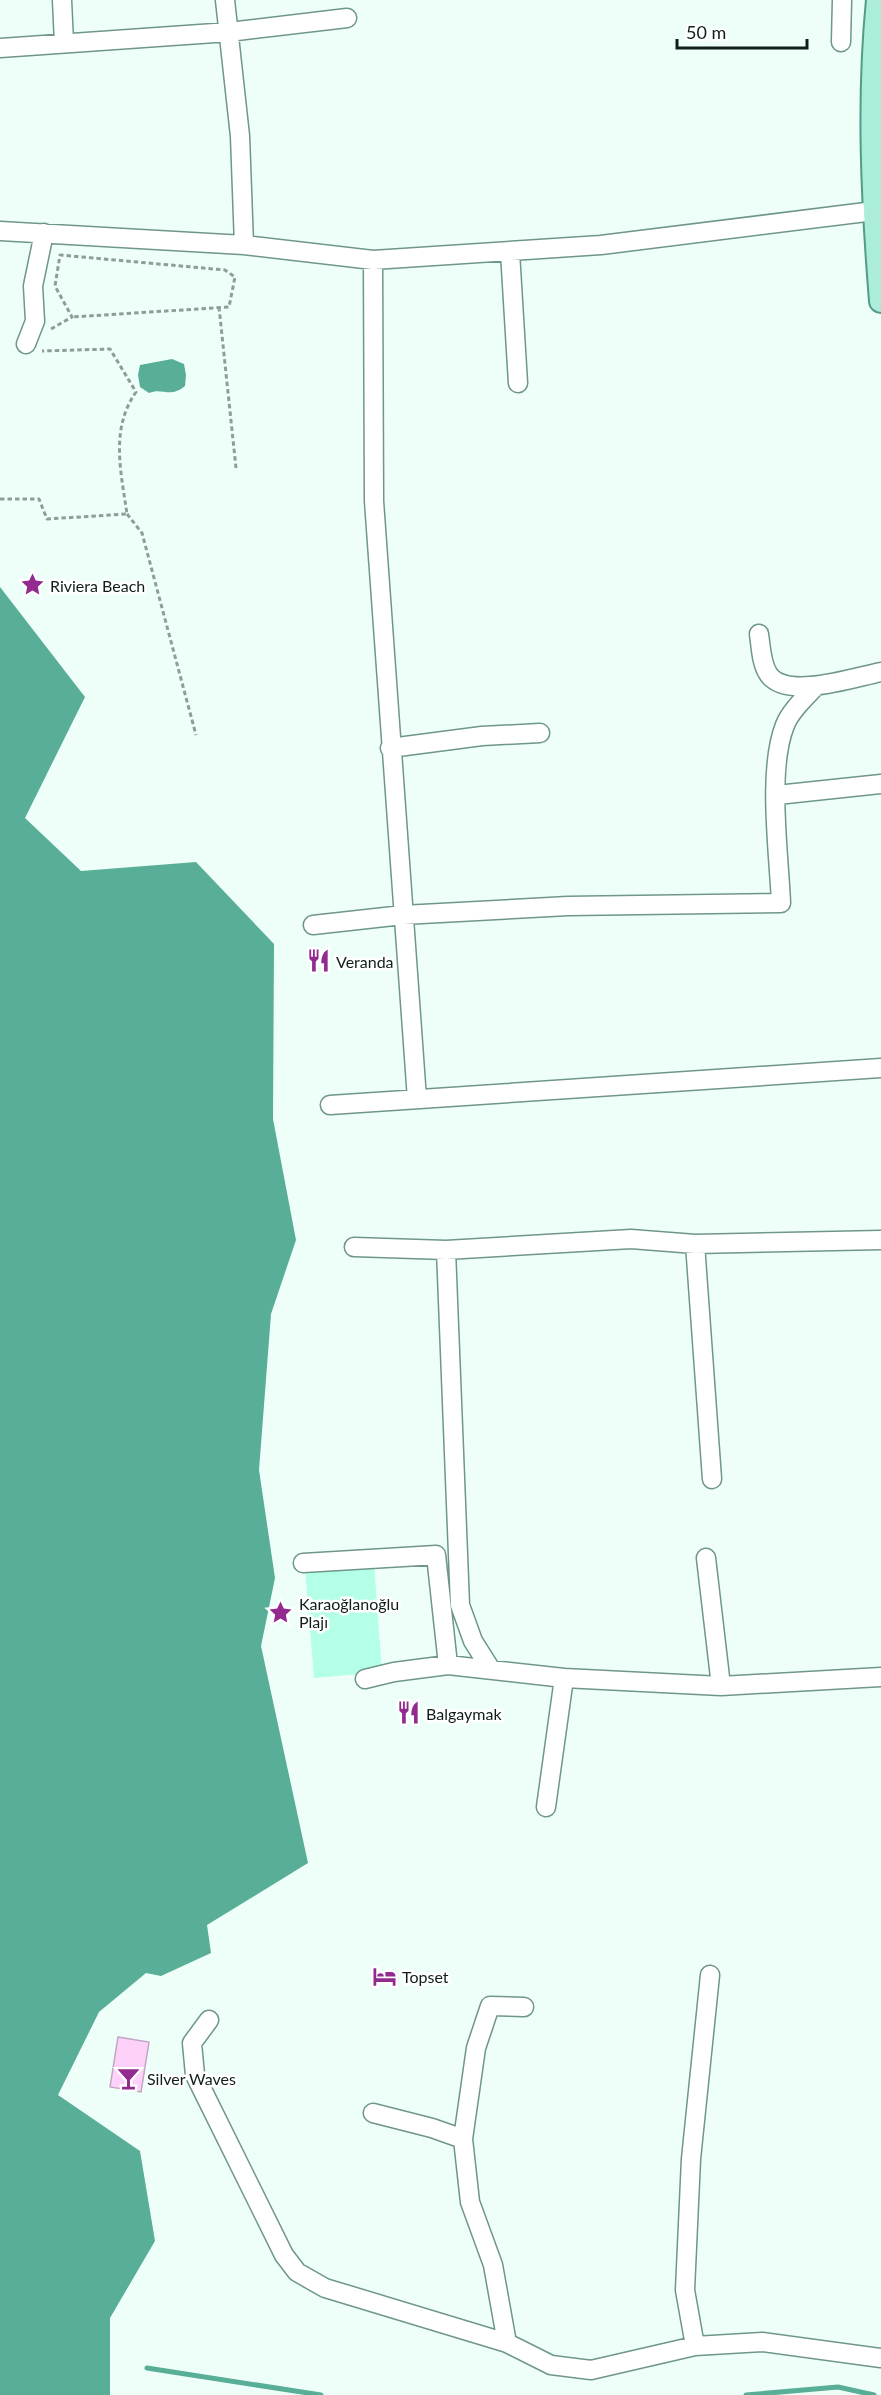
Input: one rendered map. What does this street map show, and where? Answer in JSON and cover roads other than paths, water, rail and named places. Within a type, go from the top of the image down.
[{"type":"main road","points":[[878,0],[874,211],[881,301]]},
{"type":"street","points":[[62,0],[64,43]]},
{"type":"street","points":[[225,0],[240,136],[244,245]]},
{"type":"street","points":[[841,42],[842,0]]},
{"type":"street","points":[[0,48],[229,32],[347,18]]},
{"type":"street","points":[[0,231],[244,245],[373,260],[601,245],[874,211]]},
{"type":"street","points":[[34,348],[33,286],[44,234]]},
{"type":"street","points":[[510,252],[518,383]]},
{"type":"street","points":[[373,260],[374,501],[417,1099]]},
{"type":"street","points":[[759,634],[765,665],[772,677],[785,684],[816,686],[881,672]]},
{"type":"street","points":[[313,925],[403,915],[568,906],[781,903],[777,795],[778,754],[786,723],[816,686]]},
{"type":"street","points":[[390,748],[482,736],[540,733]]},
{"type":"street","points":[[777,795],[881,784]]},
{"type":"street","points":[[330,1105],[881,1068]]},
{"type":"street","points":[[354,1247],[446,1250],[631,1239],[695,1244],[881,1240]]},
{"type":"street","points":[[695,1244],[712,1479]]},
{"type":"street","points":[[446,1250],[460,1605],[473,1641],[490,1668]]},
{"type":"street","points":[[303,1563],[436,1555],[448,1665]]},
{"type":"street","points":[[706,1558],[721,1686]]},
{"type":"street","points":[[364,1679],[394,1672],[448,1665],[564,1678],[721,1686],[881,1677]]},
{"type":"street","points":[[546,1807],[564,1678]]},
{"type":"street","points":[[695,2346],[685,2290],[691,2159],[710,1975]]},
{"type":"street","points":[[507,2343],[493,2265],[470,2202],[463,2139],[476,2048],[490,2006],[524,2007]]},
{"type":"street","points":[[209,2020],[192,2043],[195,2075],[284,2255],[297,2272],[325,2288],[507,2343],[551,2365],[591,2370],[695,2346],[762,2342],[817,2347],[881,2358]]},
{"type":"street","points":[[373,2113],[432,2128],[463,2139]]},
{"type":"waterway","points":[[147,2368],[321,2395]]},
{"type":"waterway","points":[[746,2395],[838,2387],[874,2395]]},
{"type":"place","name":"Riviera Beach","points":[[32,585]]},
{"type":"place","name":"Veranda","points":[[318,961]]},
{"type":"place","name":"Karaoğlanoğlu Plajı","points":[[281,1612]]},
{"type":"place","name":"Balgaymak","points":[[408,1713]]},
{"type":"place","name":"Topset","points":[[384,1976]]},
{"type":"place","name":"Silver Waves","points":[[129,2078]]}]
